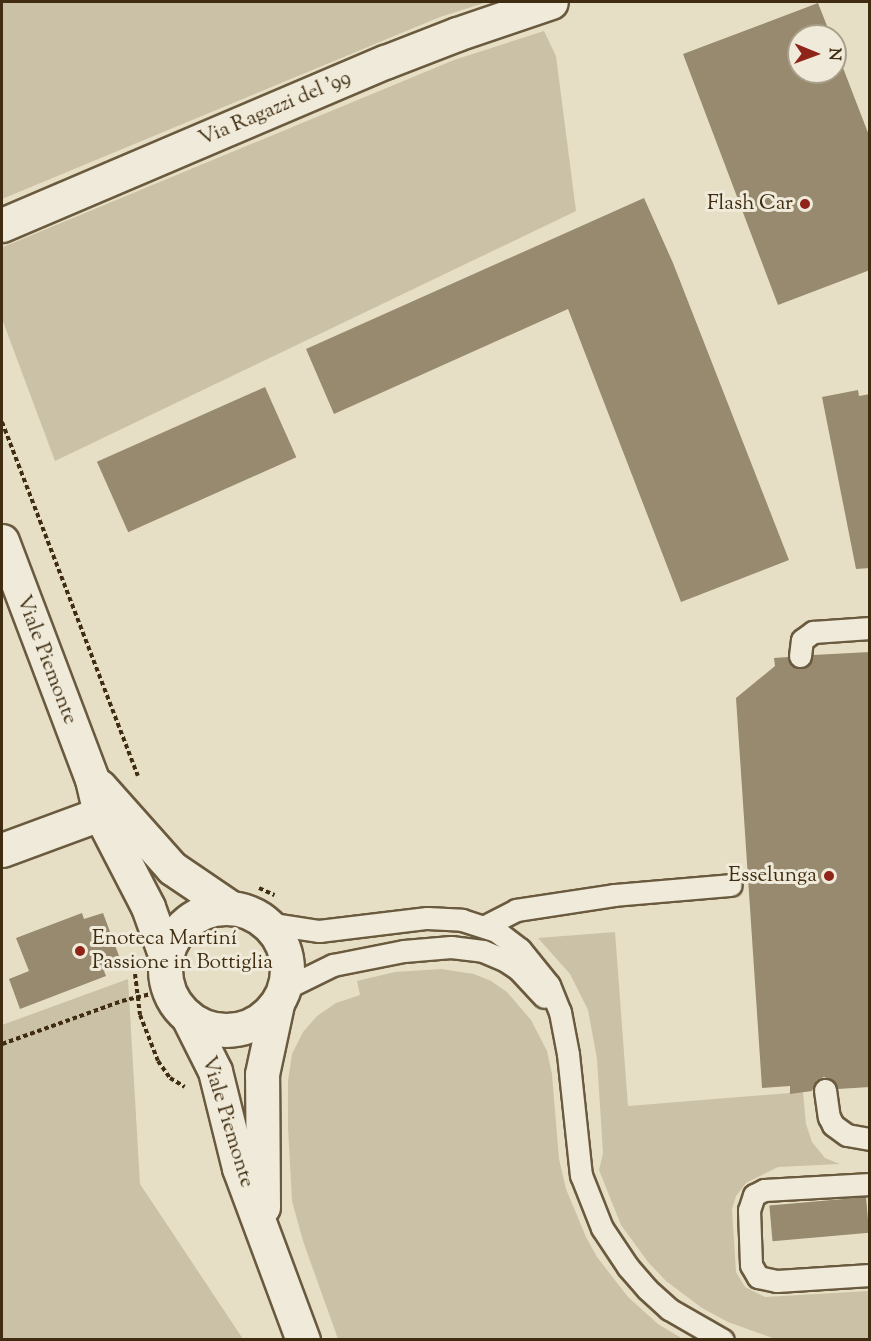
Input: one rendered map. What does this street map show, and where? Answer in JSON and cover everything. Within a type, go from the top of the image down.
[{"type":"street","name":"Via Ragazzi del '99","points":[[2,225],[385,62],[457,34],[551,2]]},
{"type":"street","name":"Viale Piemonte","points":[[2,541],[92,778],[100,814],[142,893],[166,957]]},
{"type":"street","name":"Viale Piemonte","points":[[92,778],[172,868],[241,896]]},
{"type":"street","points":[[2,850],[100,814]]},
{"type":"street","points":[[241,896],[250,912],[274,910],[287,971],[280,996],[264,1017],[250,1026],[233,1030],[215,1029],[188,1017],[175,1004],[165,973],[166,957],[172,940],[183,926],[197,915],[241,896]]},
{"type":"street","name":"Viale Piemonte","points":[[263,1230],[262,1074],[280,996]]},
{"type":"street","name":"Viale Piemonte","points":[[188,1017],[215,1071],[239,1168],[303,1340]]},
{"type":"lane","points":[[800,656],[802,640],[813,632],[870,628]]},
{"type":"lane","points":[[485,926],[516,910],[614,895],[731,885]]},
{"type":"lane","points":[[274,910],[319,931],[427,918],[462,920],[485,926],[514,943],[540,972],[555,999],[568,1054],[580,1168],[602,1228],[628,1267],[647,1289],[669,1309],[723,1340]]},
{"type":"lane","points":[[280,996],[333,965],[404,951],[470,948],[496,956],[518,969],[545,998],[564,1034]]},
{"type":"lane","points":[[825,1090],[829,1117],[833,1125],[847,1136],[870,1139]]},
{"type":"lane","points":[[870,1184],[764,1190],[756,1193],[751,1199],[749,1210],[751,1265],[758,1277],[777,1281],[870,1275]]},
{"type":"path","points":[[2,422],[141,784]]},
{"type":"path","points":[[241,896],[274,910]]},
{"type":"path","points":[[135,974],[140,1015],[158,1061],[177,1084],[195,1092]]},
{"type":"path","points":[[2,1044],[137,997],[169,990]]},
{"type":"shaded area","points":[[2,2],[487,2],[440,17],[2,199]]},
{"type":"shaded area","points":[[544,31],[556,56],[576,211],[55,461],[2,319],[3,247],[454,60]]},
{"type":"shaded area","points":[[615,932],[628,1106],[803,1092],[806,1124],[812,1142],[825,1158],[840,1164],[778,1167],[746,1183],[736,1196],[732,1209],[736,1272],[745,1287],[765,1297],[869,1291],[869,1339],[778,1340],[728,1322],[702,1308],[666,1281],[648,1262],[621,1225],[599,1170],[603,1153],[597,1059],[588,1010],[570,974],[538,938]]},
{"type":"shaded area","points":[[441,969],[474,974],[491,981],[507,992],[531,1020],[547,1051],[552,1074],[559,1159],[566,1189],[586,1237],[597,1257],[628,1297],[658,1324],[683,1339],[338,1339],[303,1241],[292,1201],[288,1081],[292,1054],[303,1032],[317,1016],[336,1003],[360,995],[357,981],[395,972]]},
{"type":"shaded area","points":[[128,979],[140,1184],[243,1339],[2,1339],[2,1025]]},
{"type":"building","name":"Flash Car","points":[[818,3],[826,24],[787,24],[787,84],[847,84],[847,78],[870,138],[870,270],[778,305],[683,54]]},
{"type":"building","points":[[644,198],[673,263],[789,560],[681,602],[568,309],[334,414],[306,349]]},
{"type":"building","points":[[265,387],[296,457],[128,532],[97,462]]},
{"type":"building","points":[[858,390],[859,396],[870,394],[870,568],[856,569],[822,397]]},
{"type":"building","name":"Esselunga","points":[[870,652],[870,1087],[838,1089],[835,1082],[824,1077],[817,1080],[812,1091],[790,1094],[790,1086],[762,1088],[736,698],[775,666],[774,658],[788,657],[792,666],[799,669],[810,664],[813,655]]},
{"type":"building","points":[[82,913],[84,919],[103,913],[122,964],[104,971],[106,976],[20,1009],[9,979],[29,971],[16,938]]},
{"type":"building","points":[[866,1197],[869,1233],[773,1241],[769,1205]]},
{"type":"place","name":"Flash Car","points":[[805,204]]},
{"type":"place","name":"Esselunga","points":[[829,876]]},
{"type":"place","name":"Enoteca Martiní Passione in Bottiglia","points":[[80,951]]}]
